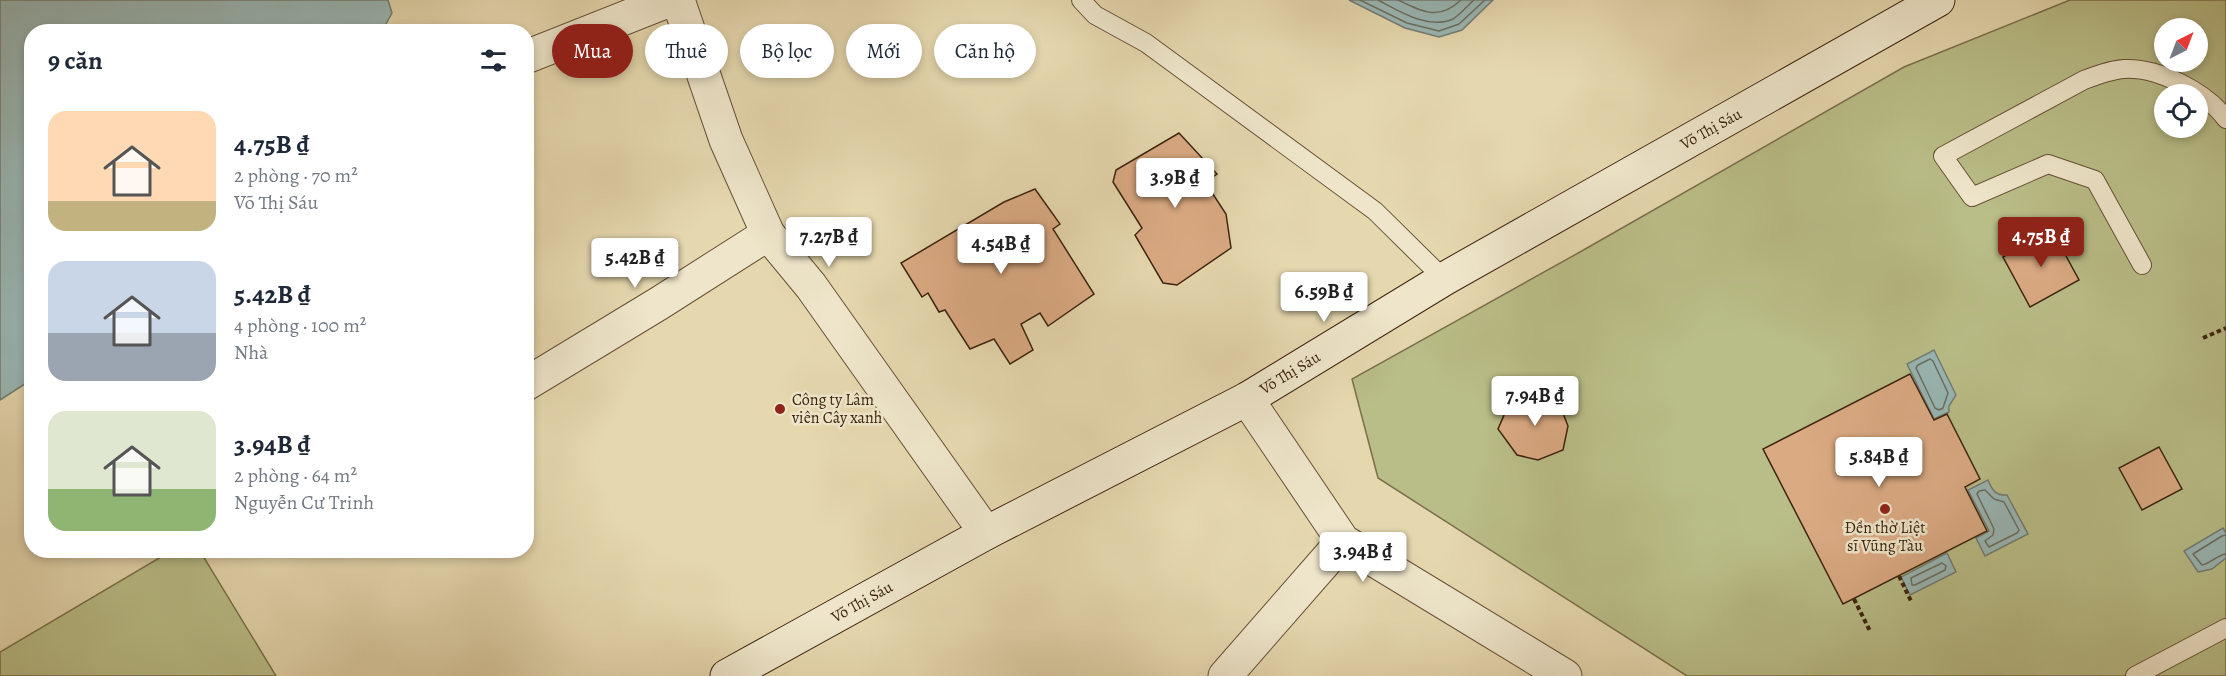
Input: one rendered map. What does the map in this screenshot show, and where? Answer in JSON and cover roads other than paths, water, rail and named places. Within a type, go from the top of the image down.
[{"type":"street","points":[[534,54],[670,0]]},
{"type":"street","points":[[678,0],[726,140],[768,234],[811,286],[986,533]]},
{"type":"street","name":"Võ Thị Sáu","points":[[728,676],[986,533],[1247,399],[1444,279],[1938,0]]},
{"type":"street","points":[[534,379],[768,234]]},
{"type":"street","points":[[1247,399],[1343,541],[1565,676]]},
{"type":"street","points":[[1225,676],[1343,541]]},
{"type":"lane","points":[[1081,0],[1095,15],[1146,43],[1376,211],[1444,279]]},
{"type":"lane","points":[[2142,265],[2095,180],[2048,164],[1972,197],[1943,156],[2084,80],[2102,72],[2123,69],[2153,72],[2200,94],[2221,111],[2226,119]]},
{"type":"lane","points":[[2135,676],[2226,628]]},
{"type":"water","points":[[0,0],[388,0],[392,13],[386,24],[24,24],[24,385],[0,400]]},
{"type":"water","points":[[1349,0],[1493,0],[1462,30],[1439,37],[1405,28]]},
{"type":"water","points":[[1934,350],[1956,395],[1949,406],[1949,412],[1934,419],[1907,364]]},
{"type":"water","points":[[1988,480],[1995,492],[2007,495],[2028,534],[1985,556],[1976,538],[1989,531],[1968,490]]},
{"type":"water","points":[[2223,528],[2226,533],[2226,558],[2212,569],[2198,572],[2184,551]]},
{"type":"water","points":[[1947,553],[1956,572],[1910,595],[1901,577]]},
{"type":"place","name":"Công ty Lâm viên Cây xanh","points":[[780,409]]},
{"type":"place","name":"Đền thờ Liệt sĩ Vũng Tàu","points":[[1885,509]]}]
